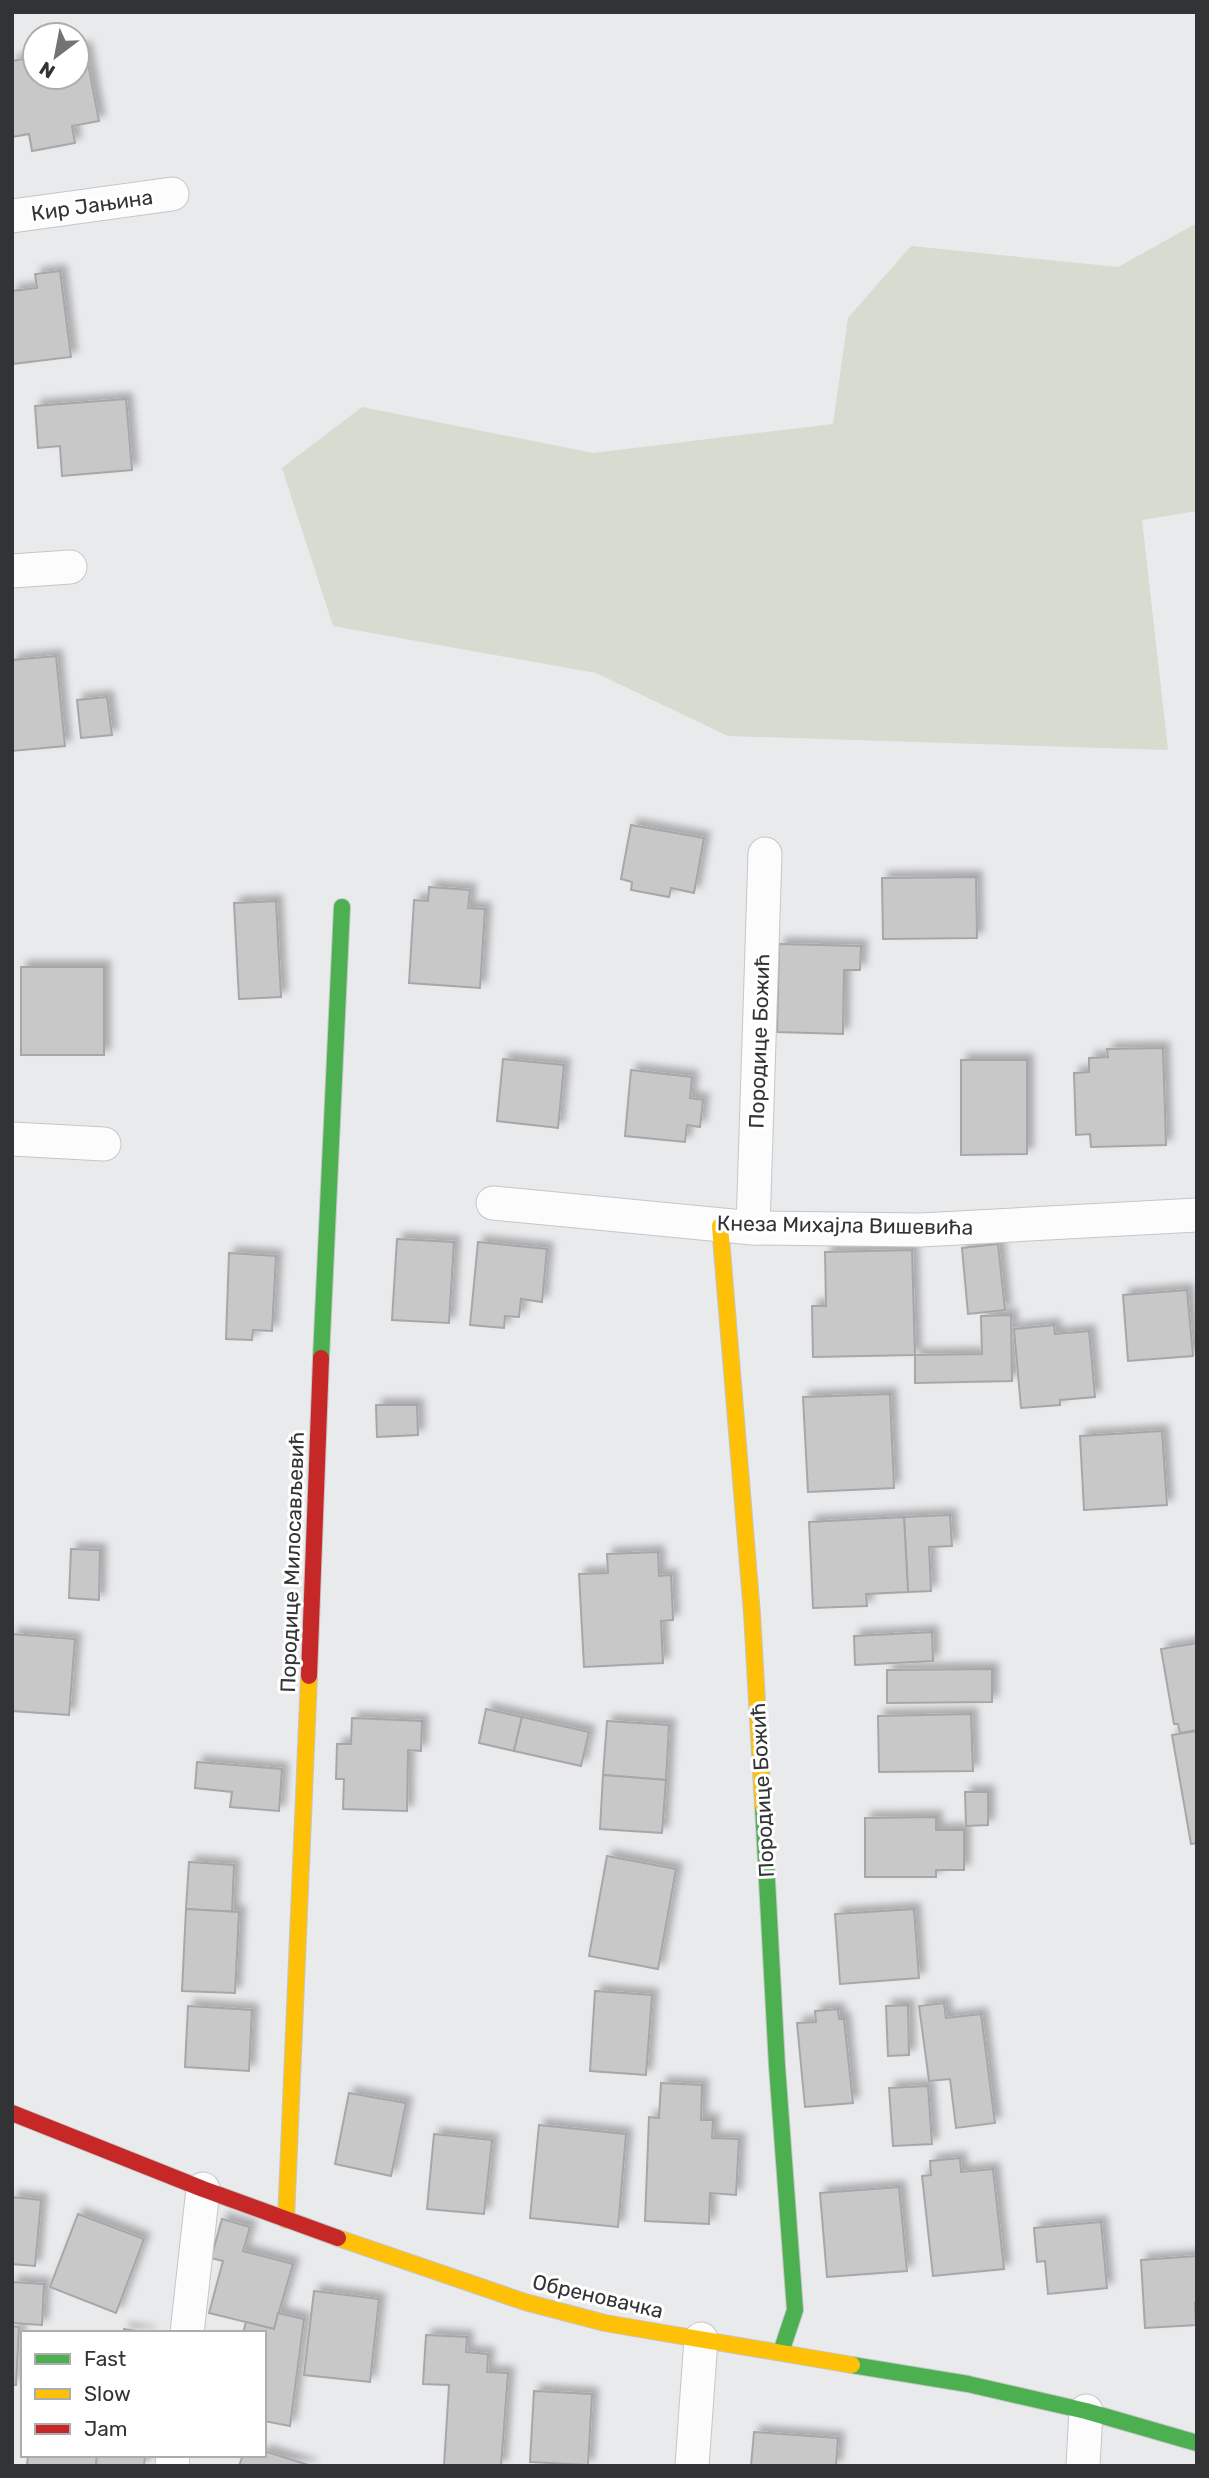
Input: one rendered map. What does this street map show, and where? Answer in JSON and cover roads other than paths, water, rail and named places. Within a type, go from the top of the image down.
[{"type":"street","name":"Кир Јањина","points":[[12,216],[172,194]]},
{"type":"street","points":[[12,570],[70,567]]},
{"type":"street","name":"Породице Божић","points":[[753,1228],[765,853]]},
{"type":"street","name":"Породице Милосављевић","points":[[286,2220],[324,1265],[342,907]]},
{"type":"street","points":[[12,1139],[104,1143]]},
{"type":"street","name":"Кнеза Михајла Вишевића","points":[[493,1202],[753,1228],[921,1230],[1197,1215]]},
{"type":"street","name":"Породице Божић","points":[[720,1226],[752,1614],[777,2066],[795,2311],[781,2351]]},
{"type":"street","name":"Обреновачка","points":[[12,2113],[286,2220],[525,2302],[605,2323],[968,2384],[1086,2412],[1197,2443]]},
{"type":"street","points":[[187,2331],[203,2189]]},
{"type":"street","points":[[692,2466],[701,2339]]},
{"type":"street","points":[[1083,2466],[1086,2412]]}]
